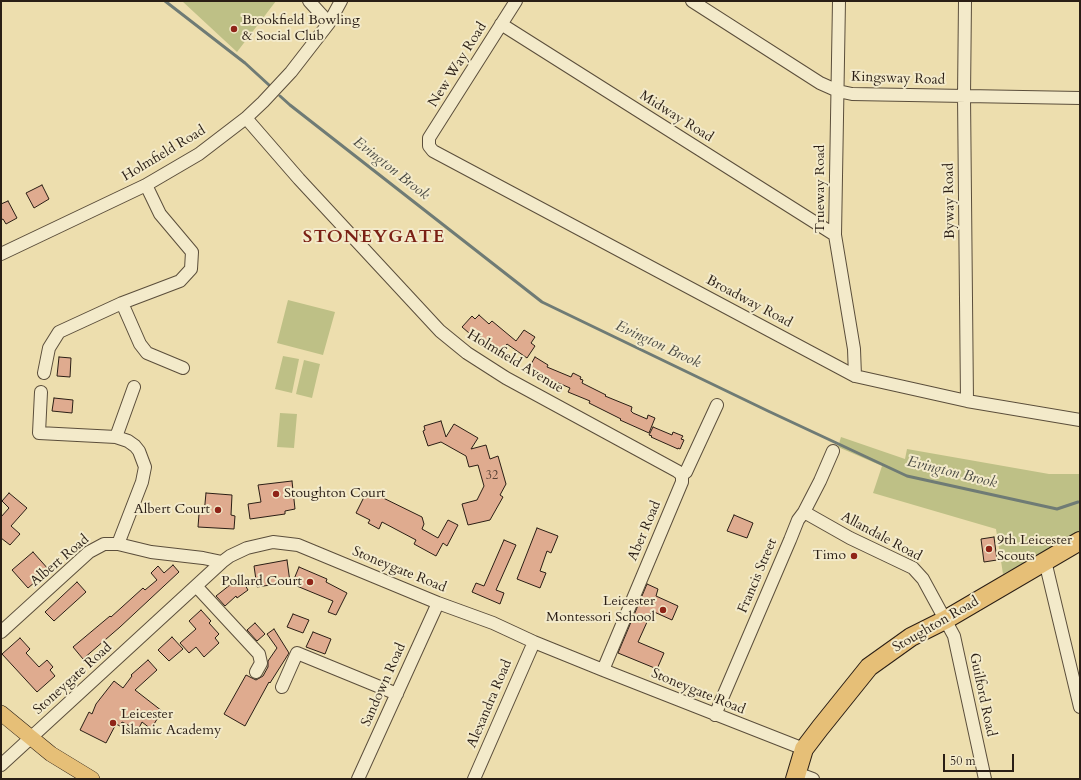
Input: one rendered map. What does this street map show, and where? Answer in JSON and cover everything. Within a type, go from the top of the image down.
[{"type":"highway","name":"Stoughton Road","points":[[796,776],[804,749],[869,667],[910,637],[944,620],[1080,541]]},
{"type":"main road","points":[[1,713],[50,754],[92,779]]},
{"type":"street","points":[[309,1],[329,23]]},
{"type":"street","name":"Holmfield Road","points":[[1,254],[146,185],[198,154],[246,118],[263,102],[291,72],[329,23],[341,1]]},
{"type":"street","name":"New Way Road","points":[[429,146],[429,138],[516,1]]},
{"type":"street","name":"Kingsway Road","points":[[692,1],[820,83],[838,91],[852,94],[1080,98]]},
{"type":"street","name":"Trueway Road","points":[[839,1],[835,235],[854,349],[855,376]]},
{"type":"street","name":"Byway Road","points":[[965,1],[964,96],[967,401]]},
{"type":"street","name":"Midway Road","points":[[501,24],[835,235]]},
{"type":"street","name":"Holmfield Avenue","points":[[246,118],[299,179],[440,331],[467,353],[506,378],[682,475]]},
{"type":"street","name":"Broadway Road","points":[[429,146],[433,151],[855,376],[967,401],[1080,420]]},
{"type":"street","points":[[44,372],[49,348],[59,332],[122,303],[180,281],[191,269],[192,252],[160,214],[146,185]]},
{"type":"street","points":[[122,303],[140,344],[147,353],[183,368]]},
{"type":"street","points":[[116,437],[134,387]]},
{"type":"street","points":[[41,392],[39,433],[116,437],[135,446],[139,451],[145,467],[142,482],[118,544]]},
{"type":"street","name":"Aber Road","points":[[603,670],[682,482],[682,475],[686,472],[717,405]]},
{"type":"street","name":"Francis Street","points":[[714,714],[798,520],[804,512],[833,451]]},
{"type":"street","name":"Allandale Road","points":[[804,512],[850,538],[913,568],[923,579],[944,620]]},
{"type":"street","name":"Stoneygate Road","points":[[1,765],[222,562],[238,552],[258,545],[273,542],[298,545],[438,603],[493,623],[534,642],[603,670],[804,749]]},
{"type":"street","name":"Albert Road","points":[[1,632],[89,552],[104,544],[118,544],[151,552],[203,558],[222,562]]},
{"type":"street","points":[[1045,561],[1080,707]]},
{"type":"street","points":[[196,586],[259,654],[261,663],[256,672]]},
{"type":"street","name":"Sandown Road","points":[[358,779],[438,603]]},
{"type":"street","name":"Guilford Road","points":[[944,620],[954,636],[986,779]]},
{"type":"street","name":"Alexandra Road","points":[[474,779],[534,642]]},
{"type":"street","points":[[282,687],[297,653],[397,694]]},
{"type":"street","points":[[796,776],[813,779]]},
{"type":"green space","name":"Brookfield Bowling & Social Club","points":[[182,1],[276,1],[237,52]]},
{"type":"green space","points":[[288,300],[335,312],[323,355],[277,343]]},
{"type":"green space","points":[[283,356],[299,359],[292,393],[275,389]]},
{"type":"green space","points":[[304,360],[320,364],[312,398],[296,394]]},
{"type":"green space","points":[[280,413],[297,414],[294,448],[277,447]]},
{"type":"green space","points":[[841,437],[905,459],[907,449],[1049,474],[1080,474],[1080,533],[1003,574],[996,529],[873,493],[882,466],[838,447]]},
{"type":"building","points":[[42,185],[49,199],[34,208],[26,193]]},
{"type":"building","points":[[8,201],[17,218],[6,224],[3,219],[1,220],[1,204]]},
{"type":"building","points":[[479,315],[489,324],[492,321],[516,341],[524,330],[535,337],[531,343],[535,346],[527,358],[507,344],[499,353],[479,335],[476,339],[462,327],[472,316],[475,319]]},
{"type":"building","points":[[59,357],[71,358],[70,377],[57,376]]},
{"type":"building","points":[[535,357],[548,365],[547,367],[571,377],[573,373],[581,377],[580,379],[583,380],[582,383],[606,395],[605,396],[632,407],[631,411],[633,413],[647,419],[648,415],[655,418],[649,433],[620,420],[621,419],[589,403],[590,401],[568,392],[570,388],[533,370],[534,369],[530,366]]},
{"type":"building","points":[[54,398],[73,400],[72,413],[52,411]]},
{"type":"building","points":[[441,421],[446,437],[454,424],[478,438],[471,449],[486,445],[490,459],[498,456],[506,484],[500,495],[503,497],[490,520],[468,525],[462,504],[477,500],[484,486],[478,465],[469,467],[466,456],[441,442],[428,446],[423,431],[425,430],[424,426]]},
{"type":"building","points":[[653,427],[672,435],[673,432],[683,436],[681,439],[684,440],[680,449],[651,437],[652,436],[649,435]]},
{"type":"building","name":"Stoughton Court","points":[[292,481],[295,509],[285,511],[285,514],[250,519],[248,504],[261,502],[258,485]]},
{"type":"building","points":[[371,492],[422,517],[424,524],[422,529],[438,538],[448,520],[458,525],[447,546],[443,543],[436,556],[414,544],[416,540],[382,522],[379,529],[368,523],[370,520],[356,513],[366,493],[369,495]]},
{"type":"building","points":[[9,493],[27,508],[11,526],[20,534],[10,545],[1,538],[1,517],[9,508],[2,501]]},
{"type":"building","name":"Albert Court","points":[[206,493],[232,495],[231,515],[235,516],[234,529],[198,527],[199,514],[204,514]]},
{"type":"building","points":[[734,515],[753,523],[747,538],[727,531]]},
{"type":"building","points":[[537,528],[558,536],[551,553],[547,551],[540,571],[546,573],[540,588],[517,579]]},
{"type":"building","name":"9th Leicester Scouts","points":[[994,537],[997,560],[984,562],[981,539]]},
{"type":"building","points":[[504,540],[516,545],[496,590],[504,593],[500,604],[472,592],[476,583],[484,586]]},
{"type":"building","points":[[33,552],[49,570],[28,588],[12,570]]},
{"type":"building","points":[[287,560],[290,582],[257,587],[254,566]]},
{"type":"building","points":[[173,565],[179,572],[83,659],[73,647],[110,616],[111,617],[143,588],[145,590],[157,580],[151,573],[158,566],[164,573]]},
{"type":"building","points":[[299,567],[327,579],[326,582],[347,593],[336,615],[328,612],[333,601],[292,584]]},
{"type":"building","points":[[240,577],[248,590],[237,598],[236,596],[225,606],[216,596]]},
{"type":"building","points":[[77,582],[86,592],[54,621],[45,612]]},
{"type":"building","points":[[647,584],[658,589],[656,596],[678,606],[672,620],[652,611],[638,642],[664,653],[657,669],[618,653]]},
{"type":"building","points":[[201,610],[211,621],[209,623],[219,634],[215,638],[219,643],[204,657],[196,647],[189,653],[180,643],[196,629],[189,621]]},
{"type":"building","name":"Pollard Court","points":[[293,614],[309,620],[303,633],[287,627]]},
{"type":"building","points":[[255,623],[265,634],[257,641],[247,630]]},
{"type":"building","points":[[274,629],[289,653],[270,683],[269,682],[245,726],[224,714],[246,675],[256,680],[263,676],[268,667],[268,661],[277,648],[267,634]]},
{"type":"building","points":[[313,632],[331,639],[325,654],[306,647]]},
{"type":"building","points":[[172,637],[183,649],[169,661],[158,650]]},
{"type":"building","points":[[20,638],[30,649],[26,653],[39,667],[47,660],[53,667],[50,670],[55,676],[37,692],[2,654]]},
{"type":"building","points":[[148,660],[157,670],[135,690],[162,711],[151,729],[142,722],[138,730],[122,722],[120,726],[116,724],[106,743],[80,730],[89,712],[92,714],[96,704],[114,681],[123,688],[132,676],[131,675]]},
{"type":"waterway","name":"Evington Brook","points":[[165,1],[245,63],[269,85]]},
{"type":"waterway","name":"Evington Brook","points":[[280,96],[542,302],[907,476],[1057,509],[1078,502]]},
{"type":"place","name":"Brookfield Bowling & Social Club","points":[[234,29]]},
{"type":"place","name":"Stoughton Court","points":[[276,494]]},
{"type":"place","name":"Albert Court","points":[[218,510]]},
{"type":"place","name":"9th Leicester Scouts","points":[[989,549]]},
{"type":"place","name":"Timo","points":[[854,556]]},
{"type":"place","name":"Pollard Court","points":[[310,582]]},
{"type":"place","name":"Leicester Montessori School","points":[[663,610]]},
{"type":"place","name":"Leicester Islamic Academy","points":[[113,723]]},
{"type":"district","name":"STONEYGATE","points":[[374,238]]}]
